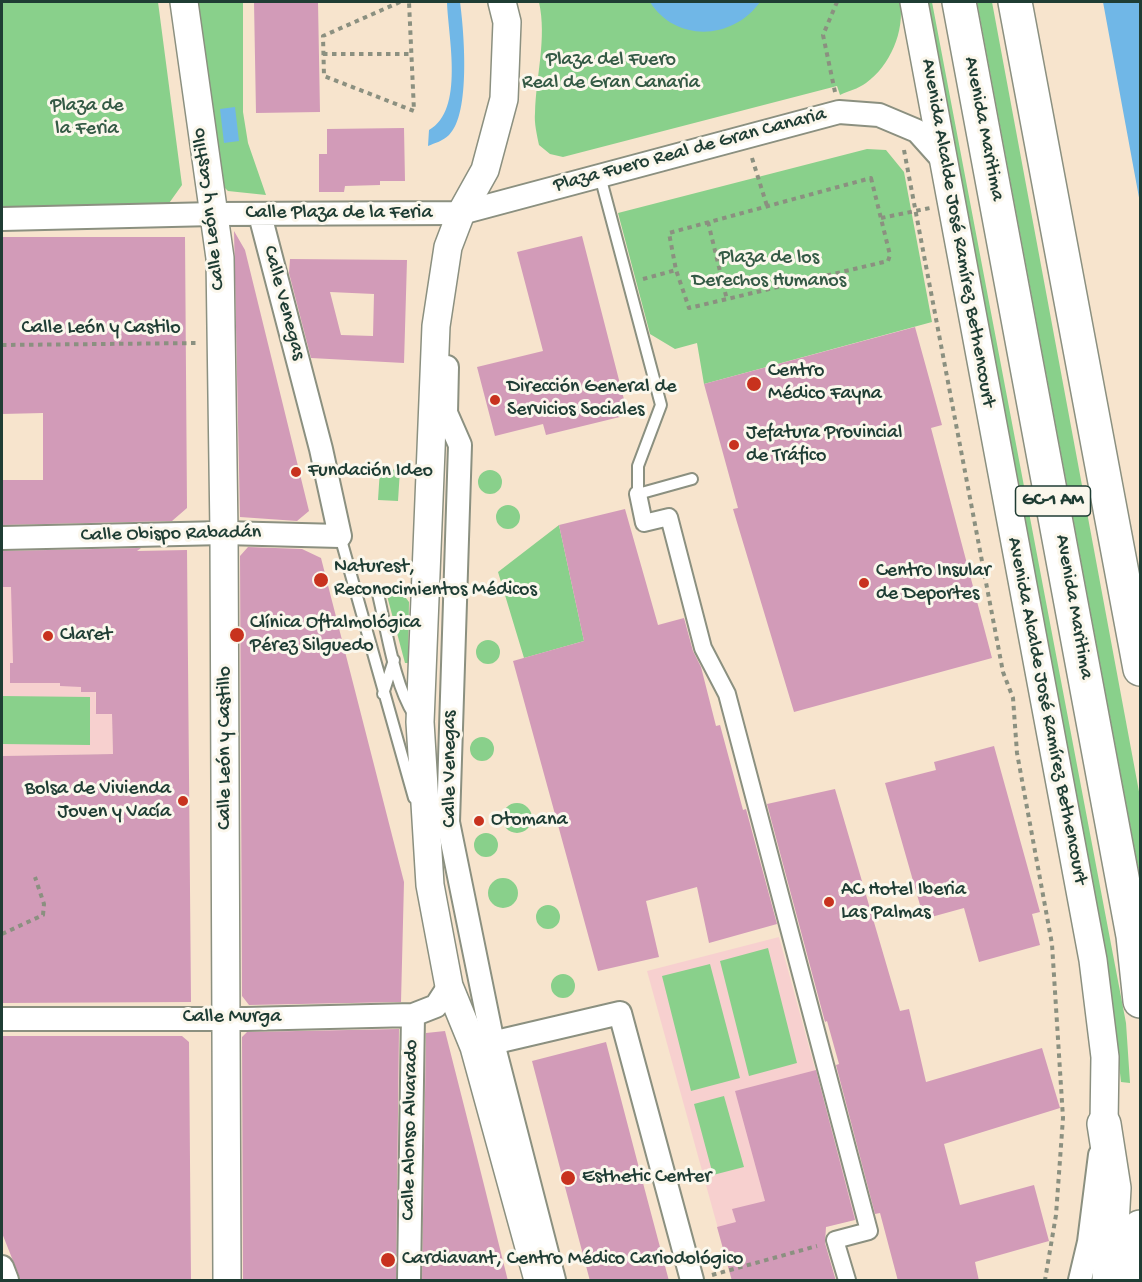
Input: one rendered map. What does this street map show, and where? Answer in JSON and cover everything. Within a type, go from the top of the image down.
[{"type":"highway","name":"Avenida Maritima","points":[[959,2],[1129,913],[1140,1001]]},
{"type":"highway","name":"GC-1 AM","points":[[1015,2],[1140,669]]},
{"type":"highway","points":[[1104,1124],[1114,1188],[1109,1281]]},
{"type":"highway","points":[[1131,1281],[1140,1227]]},
{"type":"street","name":"Calle León y Castillo","points":[[184,2],[220,258],[224,533],[227,1281]]},
{"type":"street","name":"Calle Venegas","points":[[502,2],[507,22],[504,99],[485,170],[461,213],[448,247],[436,326],[420,722],[430,885],[449,986],[483,1045],[554,1281]]},
{"type":"street","name":"Avenida Alcalde José Ramírez Bethencourt","points":[[914,2],[1093,960],[1105,1058],[1104,1124],[1089,1242],[1080,1281]]},
{"type":"street","name":"Plaza Fuero Real de Gran Canaria","points":[[461,213],[839,112],[879,115],[917,131],[943,160]]},
{"type":"street","name":"Calle Plaza de la Feria","points":[[2,219],[214,214],[461,213]]},
{"type":"street","name":"Calle Venegas","points":[[260,215],[321,449],[340,536]]},
{"type":"street","name":"Calle Venegas","points":[[448,247],[446,413],[460,445],[448,822],[483,1045],[538,1281]]},
{"type":"street","points":[[638,494],[644,523],[669,517],[703,648],[730,706],[869,1231],[835,1240],[847,1281]]},
{"type":"street","name":"Calle Obispo Rabadán","points":[[2,538],[224,533],[340,536]]},
{"type":"street","name":"Calle Murga","points":[[2,1019],[413,1015],[436,1006],[449,986]]},
{"type":"street","points":[[483,1045],[620,1013],[699,1279]]},
{"type":"street","name":"Calle Alonso Alvarado","points":[[409,1281],[413,1015]]},
{"type":"street","points":[[2,1268],[7,1281]]},
{"type":"lane","points":[[600,176],[661,405],[638,466],[638,494],[692,479]]},
{"type":"lane","name":"Calle Venegas","points":[[340,536],[383,694],[427,842]]},
{"type":"lane","points":[[378,594],[408,705],[420,722]]},
{"type":"lane","points":[[383,694],[394,660]]},
{"type":"path","points":[[400,2],[323,36],[324,76],[414,111],[409,2]]},
{"type":"path","points":[[837,2],[823,35],[839,112]]},
{"type":"path","points":[[323,54],[411,54]]},
{"type":"path","points":[[745,137],[767,206]]},
{"type":"path","points":[[903,146],[1002,672],[1013,698],[1017,753],[1052,944],[1063,1118],[1056,1215],[1045,1281]]},
{"type":"path","points":[[871,178],[881,218],[890,255],[888,261],[689,308],[676,270],[669,233],[871,178]]},
{"type":"path","points":[[881,218],[951,204]]},
{"type":"path","points":[[708,222],[727,300]]},
{"type":"path","points":[[628,283],[676,270]]},
{"type":"path","name":"Calle León y Castilo","points":[[2,345],[202,343]]},
{"type":"path","points":[[2,934],[43,915],[44,904],[35,877]]},
{"type":"path","points":[[699,1279],[835,1240]]},
{"type":"shaded area","name":"Claret","points":[[79,552],[95,661],[96,714],[112,714],[113,754],[2,756],[2,553]]},
{"type":"shaded area","points":[[779,937],[856,1219],[725,1254],[647,971]]},
{"type":"green space","name":"Plaza de la Feria","points":[[2,2],[158,2],[182,185],[167,206],[2,206]]},
{"type":"green space","points":[[198,2],[243,2],[243,112],[248,143],[266,195],[228,191],[222,185]]},
{"type":"green space","name":"Plaza del Fuero Real de Gran Canaria","points":[[539,2],[900,2],[901,13],[898,36],[889,58],[875,76],[866,83],[840,95],[837,86],[563,157],[550,154],[539,145],[536,129],[536,99],[542,30]]},
{"type":"green space","points":[[923,2],[932,2],[1126,1023],[1130,1083],[1121,1082],[1115,1028]]},
{"type":"green space","points":[[977,2],[992,2],[1140,797],[1140,878]]},
{"type":"green space","name":"Plaza de los Derechos Humanos","points":[[867,149],[886,150],[904,172],[932,322],[704,384],[697,343],[675,349],[650,334],[618,213]]},
{"type":"green space","points":[[380,469],[400,470],[398,501],[378,500]]},
{"type":"green space","points":[[490,470],[499,473],[502,482],[499,491],[490,494],[481,491],[478,482],[481,473]]},
{"type":"green space","points":[[508,505],[517,508],[520,517],[517,526],[508,529],[499,526],[496,517],[499,508]]},
{"type":"green space","points":[[559,525],[584,641],[524,658],[498,572]]},
{"type":"green space","points":[[392,590],[402,593],[409,602],[408,663],[405,663],[386,592]]},
{"type":"green space","points":[[488,640],[497,643],[500,652],[497,661],[488,664],[479,661],[476,652],[479,643]]},
{"type":"green space","points":[[2,696],[90,697],[90,745],[2,744]]},
{"type":"green space","points":[[482,737],[491,740],[494,749],[491,758],[482,761],[473,758],[470,749],[473,740]]},
{"type":"green space","points":[[517,803],[528,807],[532,818],[528,829],[517,833],[506,829],[502,818],[506,807]]},
{"type":"green space","points":[[486,833],[495,836],[498,845],[495,854],[486,857],[477,854],[474,845],[477,836]]},
{"type":"green space","points":[[503,878],[514,882],[518,893],[514,904],[503,908],[492,904],[488,893],[492,882]]},
{"type":"green space","points":[[548,905],[553,906],[559,912],[559,922],[553,928],[548,929],[543,928],[537,922],[536,917],[537,912],[543,906]]},
{"type":"green space","points":[[768,948],[797,1063],[749,1076],[720,961]]},
{"type":"green space","points":[[710,964],[740,1078],[691,1091],[662,976]]},
{"type":"green space","points":[[563,974],[568,975],[574,981],[574,991],[568,997],[563,998],[558,997],[552,991],[551,986],[552,981],[558,975]]},
{"type":"green space","points":[[724,1096],[744,1167],[713,1175],[694,1104]]},
{"type":"water","points":[[447,2],[460,2],[464,51],[461,109],[449,135],[428,146],[429,130],[440,120],[451,90],[452,72]]},
{"type":"water","points":[[650,2],[760,2],[749,15],[735,24],[720,30],[705,32],[674,25]]},
{"type":"water","points":[[1103,2],[1140,2],[1140,203]]},
{"type":"water","points":[[235,107],[239,141],[224,143],[220,109]]},
{"type":"building","points":[[254,2],[318,2],[320,112],[256,113]]},
{"type":"building","points":[[404,128],[405,181],[380,181],[380,185],[345,186],[344,192],[319,192],[319,154],[327,154],[327,129]]},
{"type":"building","points":[[234,231],[245,250],[309,511],[297,521],[240,517]]},
{"type":"building","points":[[582,236],[628,415],[546,435],[543,424],[495,436],[477,367],[543,351],[517,252]]},
{"type":"building","points":[[2,237],[185,237],[187,508],[172,521],[2,525],[2,480],[43,480],[43,413],[2,414]]},
{"type":"building","points":[[290,259],[407,260],[404,363],[311,358],[289,273]],"holes":[[[330,292],[374,294],[373,336],[341,335]]]},
{"type":"building","name":"Centro Insular de Deportes","points":[[915,327],[942,425],[931,428],[992,658],[794,712],[733,509],[738,508],[704,384]]},
{"type":"building","points":[[625,509],[658,625],[684,618],[693,651],[701,667],[716,726],[720,725],[743,810],[746,809],[777,924],[709,943],[697,887],[646,901],[659,957],[598,971],[513,661],[584,641],[559,525]]},
{"type":"building","points":[[248,547],[302,549],[321,558],[404,882],[401,1002],[249,1005],[242,996],[240,556]]},
{"type":"building","points":[[141,548],[137,551],[187,550],[191,1002],[2,1003],[2,756],[113,754],[112,714],[96,714],[96,692],[81,692],[81,687],[60,686],[60,683],[10,683],[10,663],[13,663],[11,587],[2,587],[2,551]]},
{"type":"building","points":[[994,746],[1040,912],[1032,914],[1040,945],[979,962],[964,908],[924,919],[885,783],[936,770],[934,762]]},
{"type":"building","points":[[835,789],[900,1011],[909,1009],[926,1082],[1042,1048],[1060,1108],[944,1144],[960,1205],[1034,1185],[1049,1241],[975,1262],[979,1281],[898,1281],[880,1213],[875,1214],[836,1065],[839,1064],[827,1021],[825,1022],[767,804]]},
{"type":"building","points":[[399,1029],[396,1281],[243,1281],[242,1037],[247,1032]]},
{"type":"building","points":[[445,1031],[508,1281],[422,1281],[426,1033]]},
{"type":"building","points":[[2,1036],[182,1036],[189,1042],[191,1281],[21,1281],[2,1233]]},
{"type":"building","points":[[606,1042],[669,1281],[590,1281],[565,1187],[532,1061]]},
{"type":"building","points":[[816,1070],[855,1220],[826,1227],[825,1243],[836,1281],[732,1281],[717,1227],[736,1222],[732,1209],[765,1201],[735,1091]]},
{"type":"place","name":"Centro Médico Fayna","points":[[754,384]]},
{"type":"place","name":"Dirección General de Servicios Sociales","points":[[495,400]]},
{"type":"place","name":"Jefatura Provincial de Tráfico","points":[[734,445]]},
{"type":"place","name":"Fundación Ideo","points":[[296,472]]},
{"type":"place","name":"Naturest, Reconocimientos Médicos","points":[[321,580]]},
{"type":"place","name":"Centro Insular de Deportes","points":[[864,583]]},
{"type":"place","name":"Clínica Oftalmológica Pérez Silguedo","points":[[237,635]]},
{"type":"place","name":"Claret","points":[[48,636]]},
{"type":"place","name":"Bolsa de Vivienda Joven y Vacía","points":[[183,801]]},
{"type":"place","name":"Otomana","points":[[479,821]]},
{"type":"place","name":"AC Hotel Iberia Las Palmas","points":[[829,902]]},
{"type":"place","name":"Esthetic Center","points":[[568,1178]]},
{"type":"place","name":"Cardiavant, Centro Médico Cariodológico","points":[[388,1260]]}]
